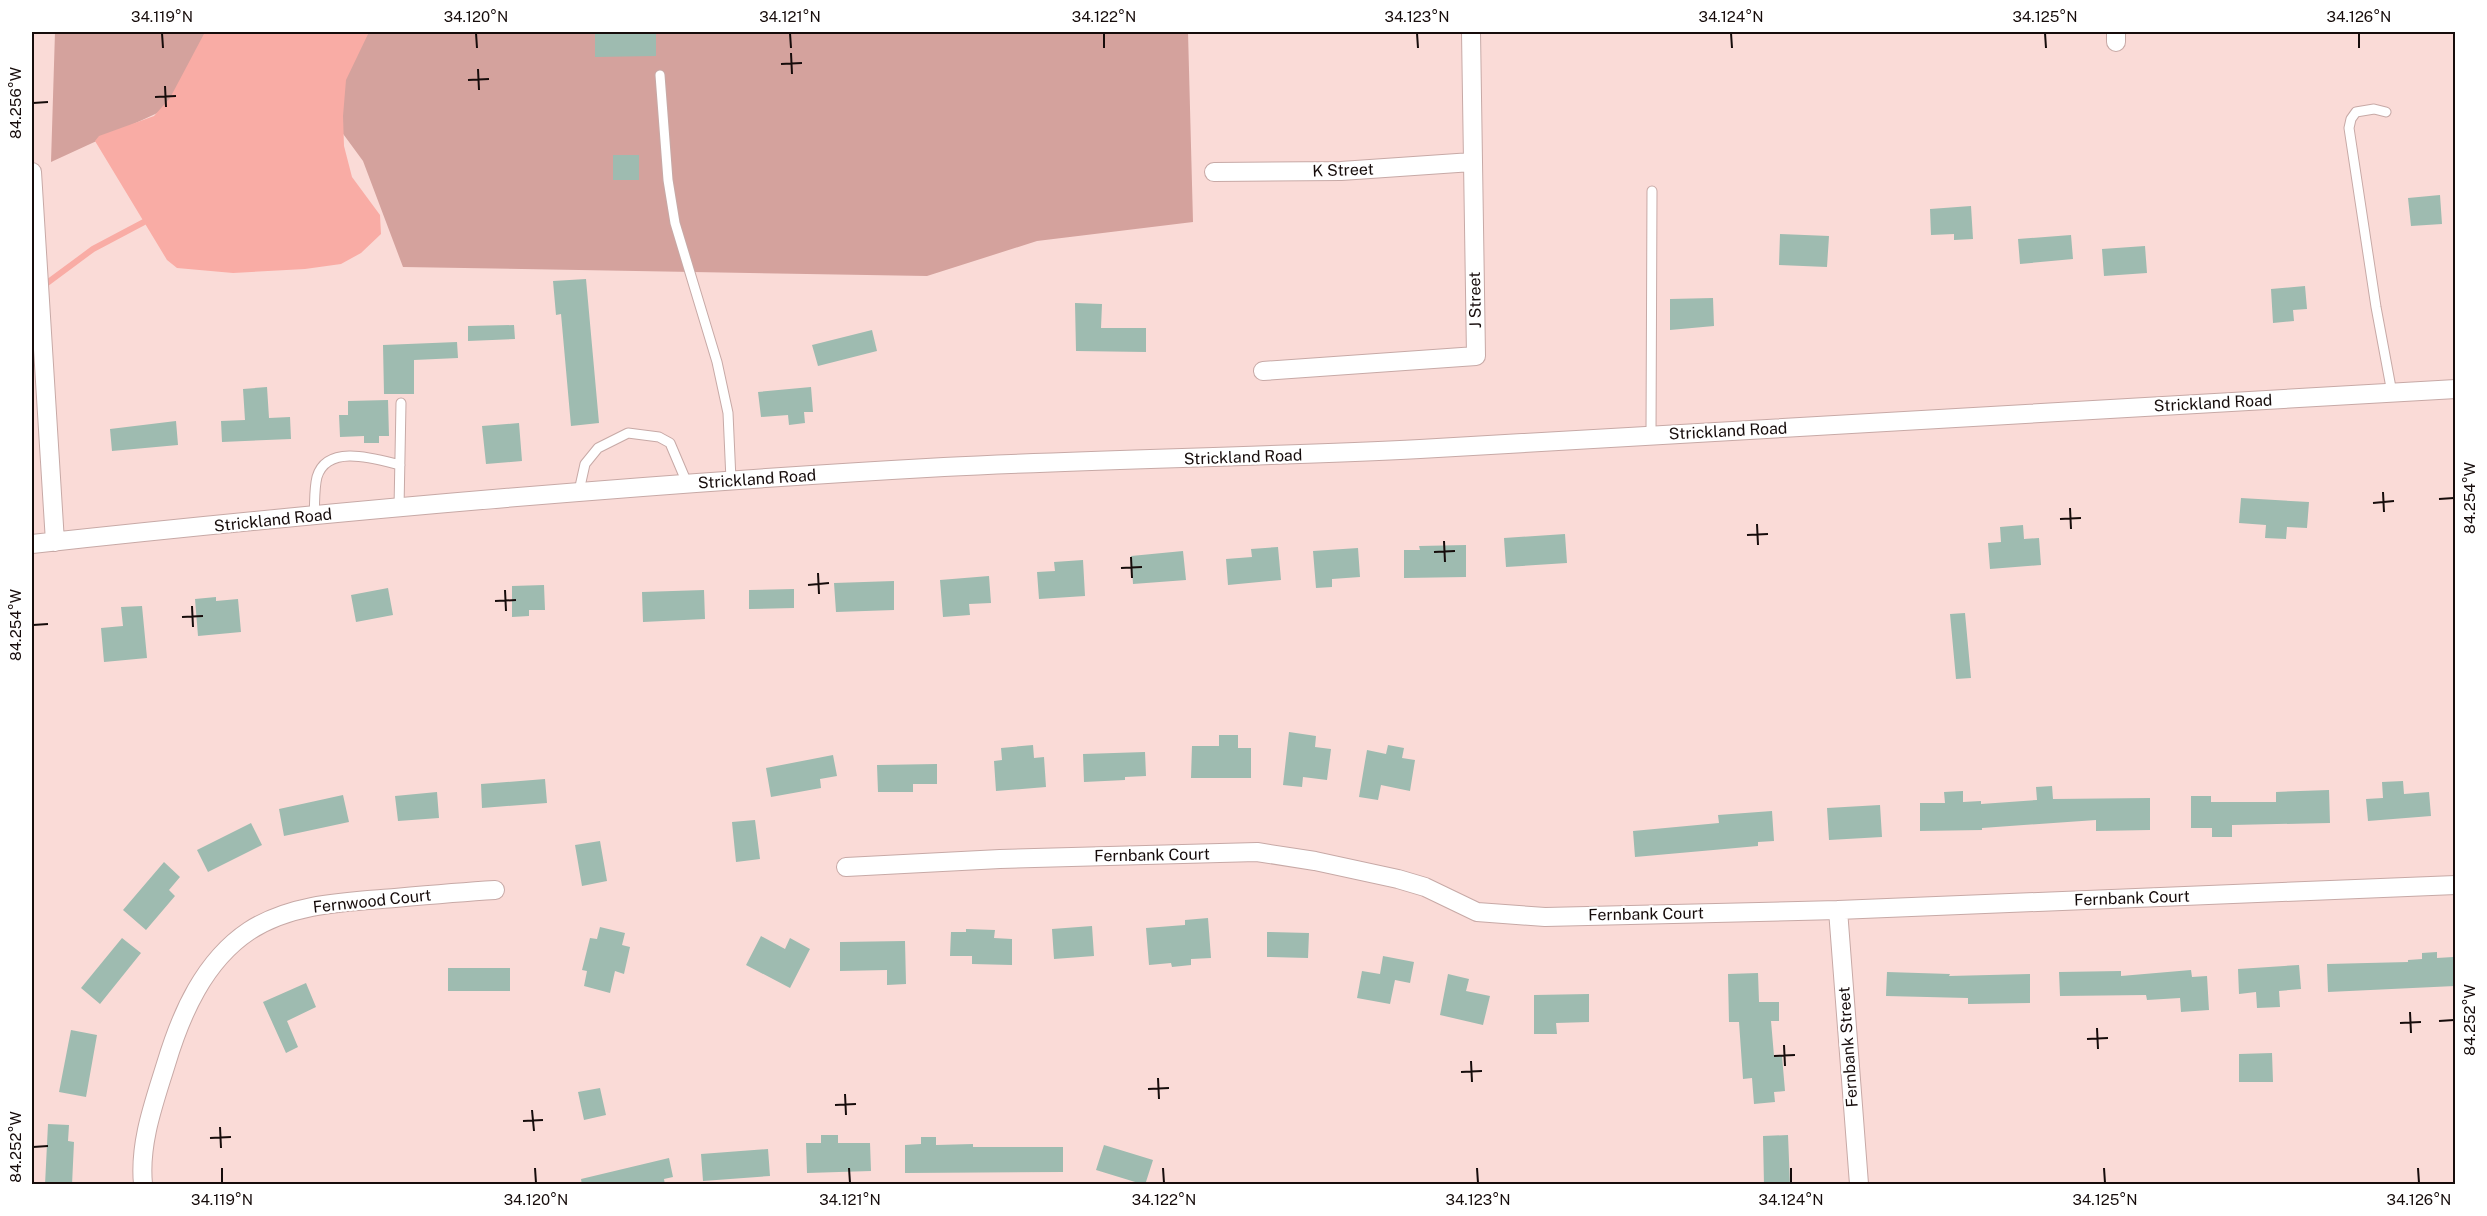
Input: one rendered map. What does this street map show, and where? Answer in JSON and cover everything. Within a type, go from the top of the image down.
[{"type":"street","name":"J Street","points":[[1263,371],[1476,356],[1471,32]]},
{"type":"street","name":"K Street","points":[[1214,172],[1341,171],[1472,162]]},
{"type":"street","points":[[32,172],[55,542]]},
{"type":"street","name":"Strickland Road","points":[[32,544],[314,515],[731,480],[951,467],[1324,454],[2456,389]]},
{"type":"street","name":"Fernbank Court","points":[[846,867],[1000,859],[1257,852],[1315,861],[1398,879],[1425,887],[1477,912],[1545,917],[1838,910],[2456,885]]},
{"type":"street","name":"Fernwood Court","points":[[143,1185],[141,1164],[150,1116],[180,1023],[201,981],[223,953],[250,931],[313,905],[495,890]]},
{"type":"street","name":"Fernbank Street","points":[[1838,910],[1859,1185]]},
{"type":"lane","points":[[660,75],[668,180],[675,223],[717,362],[728,413],[731,480]]},
{"type":"lane","points":[[2386,112],[2374,109],[2356,112],[2349,128],[2384,358],[2392,393]]},
{"type":"lane","points":[[1651,435],[1652,191]]},
{"type":"lane","points":[[399,508],[401,403]]},
{"type":"lane","points":[[579,491],[585,464],[598,448],[628,433],[659,437],[670,443],[687,483]]},
{"type":"lane","points":[[314,515],[317,478],[321,467],[329,460],[341,457],[360,458],[400,465]]},
{"type":"shaded area","points":[[55,32],[1188,32],[1193,222],[1037,241],[927,276],[403,267],[363,161],[305,82],[190,98],[51,162]]},
{"type":"shaded area","points":[[205,32],[369,32],[346,80],[343,116],[344,146],[352,177],[380,215],[381,234],[361,253],[341,264],[305,269],[233,273],[177,268],[167,260],[95,141],[99,136],[154,116],[170,98]]},
{"type":"building","points":[[595,32],[656,32],[656,56],[595,57]]},
{"type":"building","points":[[613,155],[639,155],[639,180],[613,180]]},
{"type":"building","points":[[2440,195],[2442,224],[2411,226],[2408,198]]},
{"type":"building","points":[[1971,206],[1973,239],[1954,240],[1954,234],[1931,235],[1930,209]]},
{"type":"building","points":[[1780,234],[1829,236],[1827,267],[1779,265]]},
{"type":"building","points":[[2071,235],[2073,259],[2020,264],[2018,239]]},
{"type":"building","points":[[2145,246],[2147,273],[2104,276],[2102,249]]},
{"type":"building","points":[[586,279],[599,423],[571,426],[561,314],[556,315],[553,281]]},
{"type":"building","points":[[2305,286],[2307,309],[2293,310],[2294,321],[2273,323],[2271,289]]},
{"type":"building","points":[[1713,298],[1714,326],[1670,330],[1670,299]]},
{"type":"building","points":[[1075,303],[1102,304],[1101,328],[1146,328],[1146,352],[1076,351]]},
{"type":"building","points":[[514,325],[515,339],[468,341],[468,326]]},
{"type":"building","points":[[872,330],[877,351],[818,366],[812,345]]},
{"type":"building","points":[[457,342],[458,358],[414,360],[414,394],[384,394],[383,345]]},
{"type":"building","points":[[267,387],[269,418],[290,417],[291,439],[222,442],[221,421],[245,420],[243,389]]},
{"type":"building","points":[[811,387],[813,412],[804,412],[805,423],[789,425],[788,415],[761,417],[758,392]]},
{"type":"building","points":[[388,400],[389,436],[379,436],[379,443],[364,443],[364,436],[340,437],[339,415],[348,415],[348,401]]},
{"type":"building","points":[[176,421],[178,445],[112,451],[110,429]]},
{"type":"building","points":[[519,423],[522,461],[486,464],[482,426]]},
{"type":"building","points":[[2241,498],[2309,502],[2307,528],[2287,527],[2286,539],[2265,538],[2266,525],[2239,523]]},
{"type":"building","points":[[2023,525],[2024,539],[2039,538],[2041,565],[1990,569],[1988,543],[2001,542],[2000,527]]},
{"type":"building","points":[[1565,534],[1567,563],[1506,567],[1504,538]]},
{"type":"building","points":[[1466,545],[1466,577],[1404,578],[1404,550],[1420,550],[1419,546]]},
{"type":"building","points":[[1278,547],[1281,580],[1228,585],[1226,559],[1252,557],[1251,549]]},
{"type":"building","points":[[1358,548],[1360,577],[1332,579],[1332,587],[1316,588],[1313,551]]},
{"type":"building","points":[[1183,551],[1186,580],[1133,584],[1131,556]]},
{"type":"building","points":[[1083,560],[1085,596],[1039,599],[1037,572],[1055,571],[1054,562]]},
{"type":"building","points":[[989,576],[991,603],[969,604],[970,615],[943,617],[940,580]]},
{"type":"building","points":[[894,581],[894,610],[836,612],[834,583]]},
{"type":"building","points":[[544,585],[545,610],[529,610],[529,616],[512,617],[512,586]]},
{"type":"building","points":[[388,588],[393,615],[356,622],[351,595]]},
{"type":"building","points":[[794,589],[794,608],[749,609],[749,590]]},
{"type":"building","points":[[704,590],[705,619],[643,622],[642,592]]},
{"type":"building","points":[[216,597],[216,601],[238,599],[241,632],[198,636],[195,599]]},
{"type":"building","points":[[142,606],[147,658],[104,662],[101,628],[123,626],[121,607]]},
{"type":"building","points":[[1965,613],[1971,678],[1956,679],[1950,614]]},
{"type":"building","points":[[1289,732],[1316,736],[1315,747],[1331,749],[1327,780],[1303,777],[1302,787],[1283,785]]},
{"type":"building","points":[[1219,735],[1238,735],[1238,748],[1251,748],[1251,778],[1191,778],[1192,746],[1219,746]]},
{"type":"building","points":[[1033,745],[1034,758],[1044,757],[1046,787],[996,791],[994,761],[1002,760],[1001,748]]},
{"type":"building","points":[[1388,745],[1404,748],[1402,758],[1415,760],[1410,791],[1381,785],[1378,800],[1359,797],[1367,750],[1386,754]]},
{"type":"building","points":[[1145,752],[1146,776],[1125,777],[1125,780],[1084,782],[1083,754]]},
{"type":"building","points":[[833,755],[837,776],[820,779],[821,788],[771,797],[766,768]]},
{"type":"building","points":[[937,764],[937,784],[913,784],[913,792],[878,792],[877,765]]},
{"type":"building","points":[[545,779],[547,803],[482,808],[481,784]]},
{"type":"building","points":[[2403,781],[2404,794],[2429,792],[2431,816],[2368,821],[2366,799],[2383,798],[2382,782]]},
{"type":"building","points":[[2052,786],[2053,799],[2150,798],[2150,830],[2096,831],[2096,820],[1982,828],[1982,830],[1920,831],[1920,803],[1945,803],[1944,792],[1963,791],[1963,802],[1981,801],[1981,804],[2037,800],[2036,787]]},
{"type":"building","points":[[2329,790],[2330,823],[2232,825],[2232,837],[2212,837],[2212,828],[2191,828],[2191,796],[2211,796],[2211,802],[2276,802],[2276,792]]},
{"type":"building","points":[[437,792],[439,818],[398,821],[395,796]]},
{"type":"building","points":[[343,795],[349,822],[284,836],[279,809]]},
{"type":"building","points":[[1880,805],[1882,837],[1829,840],[1827,808]]},
{"type":"building","points":[[1772,811],[1774,841],[1758,842],[1758,846],[1635,857],[1633,831],[1719,823],[1718,815]]},
{"type":"building","points":[[755,820],[760,859],[736,862],[732,822]]},
{"type":"building","points":[[251,823],[262,845],[208,872],[197,850]]},
{"type":"building","points":[[600,841],[607,881],[582,886],[575,845]]},
{"type":"building","points":[[164,862],[180,877],[169,890],[175,896],[146,930],[123,910]]},
{"type":"building","points":[[1208,918],[1211,958],[1191,959],[1191,965],[1172,967],[1171,963],[1149,965],[1146,928],[1185,925],[1185,920]]},
{"type":"building","points":[[1092,926],[1094,956],[1054,959],[1052,929]]},
{"type":"building","points":[[600,927],[625,933],[622,945],[630,947],[624,974],[615,971],[610,993],[584,986],[587,971],[582,970],[590,938],[597,939]]},
{"type":"building","points":[[966,929],[995,930],[994,938],[1012,939],[1012,965],[972,964],[972,956],[950,956],[951,932],[966,932]]},
{"type":"building","points":[[1267,932],[1309,933],[1308,958],[1267,957]]},
{"type":"building","points":[[761,936],[785,949],[790,938],[810,949],[790,988],[746,965]]},
{"type":"building","points":[[122,938],[141,953],[100,1004],[81,988]]},
{"type":"building","points":[[905,941],[906,984],[887,985],[887,970],[840,971],[840,942]]},
{"type":"building","points":[[2437,952],[2437,958],[2453,957],[2455,986],[2328,992],[2327,964],[2408,962],[2408,960],[2422,959],[2422,953]]},
{"type":"building","points":[[1383,956],[1414,962],[1410,983],[1395,980],[1390,1004],[1357,998],[1362,971],[1380,974]]},
{"type":"building","points":[[2299,965],[2301,989],[2279,991],[2280,1007],[2257,1008],[2256,992],[2239,994],[2238,969]]},
{"type":"building","points":[[448,968],[510,968],[510,991],[448,991]]},
{"type":"building","points":[[2191,970],[2192,977],[2207,976],[2209,1010],[2181,1012],[2180,998],[2147,1000],[2146,995],[2060,996],[2059,972],[2121,971],[2121,976]]},
{"type":"building","points":[[1887,972],[1950,974],[1949,976],[2030,974],[2030,1003],[1968,1004],[1968,998],[1886,996]]},
{"type":"building","points":[[1758,973],[1759,1002],[1779,1002],[1779,1021],[1771,1021],[1774,1056],[1782,1056],[1785,1091],[1774,1092],[1775,1102],[1754,1104],[1752,1078],[1743,1079],[1739,1022],[1729,1022],[1728,974]]},
{"type":"building","points":[[1448,974],[1469,979],[1466,991],[1490,996],[1483,1025],[1440,1015]]},
{"type":"building","points":[[306,983],[316,1007],[287,1021],[298,1047],[286,1053],[263,1002]]},
{"type":"building","points":[[1589,994],[1589,1022],[1556,1023],[1557,1034],[1534,1034],[1534,995]]},
{"type":"building","points":[[71,1030],[97,1035],[86,1097],[59,1092]]},
{"type":"building","points":[[2272,1053],[2273,1082],[2239,1082],[2239,1054]]},
{"type":"building","points":[[600,1088],[606,1115],[584,1120],[578,1092]]},
{"type":"building","points":[[48,1124],[69,1125],[68,1141],[74,1142],[72,1185],[45,1185]]},
{"type":"building","points":[[821,1135],[838,1135],[838,1143],[870,1143],[871,1171],[807,1173],[806,1143],[821,1143]]},
{"type":"building","points":[[1788,1135],[1790,1185],[1764,1185],[1763,1136]]},
{"type":"building","points":[[921,1137],[936,1137],[936,1145],[1063,1147],[1063,1172],[905,1173],[905,1145],[921,1144]]},
{"type":"building","points":[[1104,1145],[1153,1160],[1145,1185],[1096,1170]]},
{"type":"building","points":[[768,1149],[770,1176],[703,1181],[701,1154]]},
{"type":"building","points":[[669,1158],[673,1177],[664,1179],[665,1185],[582,1185],[581,1179]]},
{"type":"waterway","points":[[43,286],[93,249],[144,222]]}]
